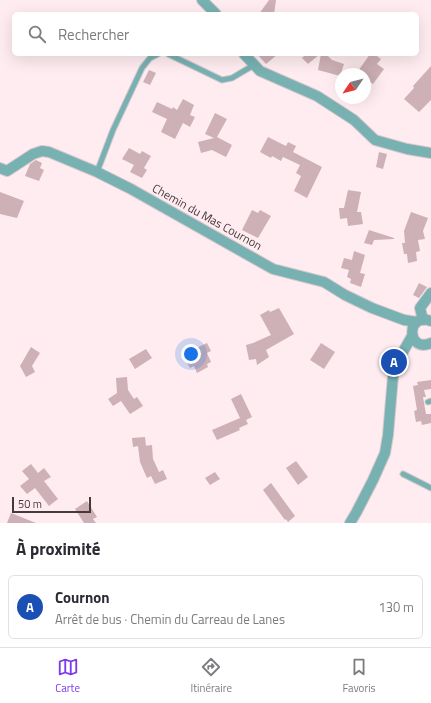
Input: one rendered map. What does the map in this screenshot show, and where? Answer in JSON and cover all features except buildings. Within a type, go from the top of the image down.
[{"type":"street","points":[[202,0],[214,12]]},
{"type":"street","points":[[246,56],[260,71],[317,96],[354,120],[375,140],[407,149],[431,153]]},
{"type":"street","name":"Chemin du Mas Cournon","points":[[2,172],[33,154],[42,151],[97,172],[131,189],[273,268],[324,282],[372,308],[404,320],[424,321]]},
{"type":"street","points":[[350,523],[374,480],[385,453],[393,376],[400,357],[412,333],[414,324],[424,321],[420,308],[431,293]]},
{"type":"street","points":[[404,320],[417,343],[428,344]]},
{"type":"street","points":[[400,357],[428,344]]},
{"type":"lane","points":[[97,172],[113,130],[142,68],[150,58],[154,56]]},
{"type":"lane","points":[[172,56],[222,80],[232,78],[254,65]]},
{"type":"lane","points":[[403,474],[431,488]]},
{"type":"place","name":"Cournon","points":[[394,362]]}]
